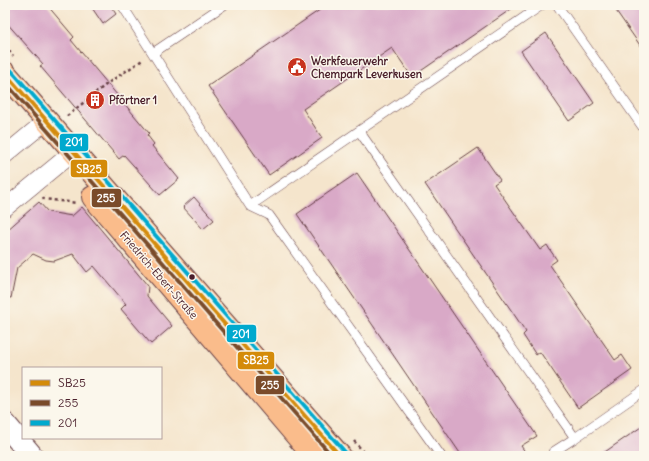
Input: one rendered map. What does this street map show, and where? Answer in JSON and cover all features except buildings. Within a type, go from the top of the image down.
[{"type":"main road","name":"Friedrich-Ebert-Straße","points":[[5,73],[40,126]]},
{"type":"main road","name":"Friedrich-Ebert-Straße","points":[[5,94],[40,126],[340,456]]},
{"type":"main road","name":"Friedrich-Ebert-Straße","points":[[67,157],[314,456]]},
{"type":"street","points":[[5,155],[40,126]]},
{"type":"street","points":[[5,208],[67,157]]},
{"type":"street","points":[[5,424],[32,456]]},
{"type":"lane","points":[[122,5],[250,206],[269,215],[441,456]]},
{"type":"lane","points":[[153,53],[224,5]]},
{"type":"lane","points":[[250,206],[542,5]]},
{"type":"lane","points":[[557,5],[644,129]]},
{"type":"lane","points":[[359,131],[575,438]]},
{"type":"lane","points":[[552,454],[644,390]]},
{"type":"path","points":[[76,108],[108,83],[153,53]]},
{"type":"transit line","name":"201","points":[[10,69],[345,452]]},
{"type":"transit line","name":"SB25","points":[[5,73],[340,456]]},
{"type":"transit line","name":"255","points":[[5,82],[332,456]]},
{"type":"place","name":"Werkfeuerwehr Chempark Leverkusen","points":[[297,67]]},
{"type":"place","name":"Pförtner 1","points":[[95,100]]}]
